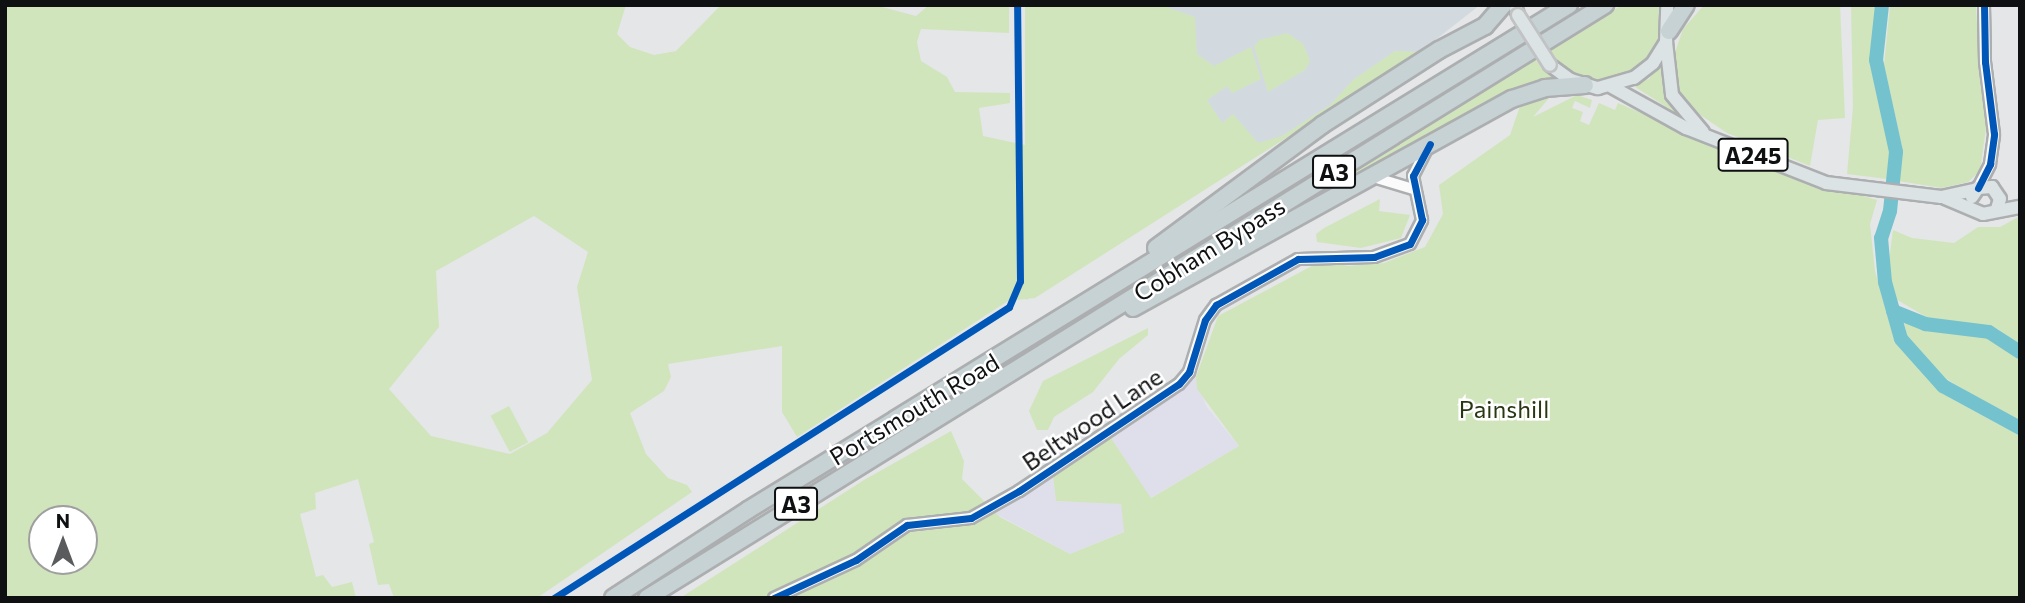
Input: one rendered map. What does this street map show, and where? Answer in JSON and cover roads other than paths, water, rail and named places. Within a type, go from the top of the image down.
[{"type":"highway","points":[[1073,311],[1322,125],[1480,20],[1492,5]]},
{"type":"highway","points":[[1438,50],[1485,26],[1503,5]]},
{"type":"highway","name":"Cobham Bypass","points":[[1073,311],[1569,5]]},
{"type":"highway","name":"Cobham Bypass","points":[[1064,340],[1605,5]]},
{"type":"highway","points":[[1668,37],[1686,5]]},
{"type":"highway","points":[[1064,340],[1111,321],[1524,93],[1585,86]]},
{"type":"highway","name":"Portsmouth Road","points":[[613,598],[1073,311]]},
{"type":"highway","name":"Portsmouth Road","points":[[647,598],[1064,340]]},
{"type":"main road","points":[[1516,10],[1550,65],[1585,86],[1612,87],[1646,70],[1668,37],[1667,5]]},
{"type":"main road","name":"A245","points":[[1668,37],[1672,95],[1703,132]]},
{"type":"main road","name":"A245","points":[[1612,87],[1634,95],[1677,124],[1703,132],[1804,175],[1863,190],[1941,197],[1974,208]]},
{"type":"main road","points":[[2020,199],[1997,190],[1977,189],[1974,208],[1983,214],[1997,209],[2020,207]]},
{"type":"main road","name":"A245","points":[[1941,197],[1977,189]]},
{"type":"main road","points":[[1997,190],[1997,209]]},
{"type":"street","points":[[1984,5],[1984,62],[1994,122],[1990,164],[1997,190]]},
{"type":"street","points":[[1373,177],[1413,189],[1414,172],[1430,144]]},
{"type":"street","points":[[1977,189],[1990,164]]},
{"type":"street","name":"Beltwood Lane","points":[[774,598],[856,560],[907,525],[971,518],[1020,491],[1179,384],[1189,372],[1205,320],[1216,305],[1298,259],[1374,257],[1410,244],[1422,220],[1413,189]]},
{"type":"waterway","points":[[1882,5],[1876,60],[1896,152],[1890,211],[1881,238],[1885,282],[1901,339],[1943,386],[2020,428]]},
{"type":"waterway","points":[[1893,311],[1925,324],[1989,332],[2020,352]]},
{"type":"park label","name":"Painshill","points":[[1504,409]]}]
